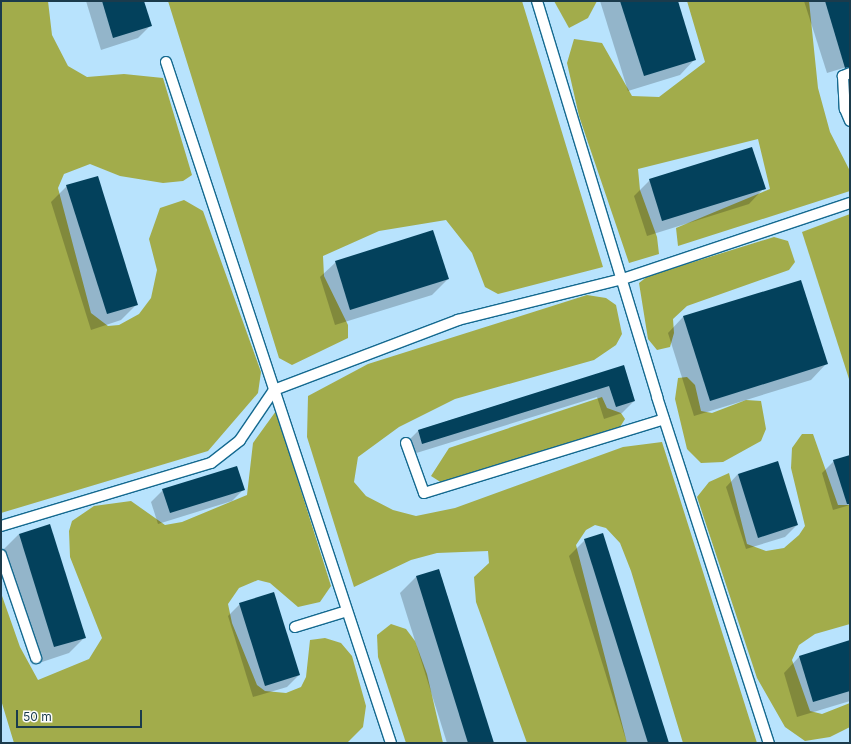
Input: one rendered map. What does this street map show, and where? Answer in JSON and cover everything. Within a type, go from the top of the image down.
[{"type":"lane","points":[[537,1],[623,279],[664,419],[769,743]]},
{"type":"lane","points":[[166,62],[391,743]]},
{"type":"lane","points":[[850,73],[843,76],[845,109],[850,121]]},
{"type":"lane","points":[[1,526],[211,463],[240,440],[274,390],[458,320],[623,279],[850,203]]},
{"type":"lane","points":[[406,443],[424,493],[664,419]]},
{"type":"lane","points":[[1,555],[36,658]]},
{"type":"lane","points":[[295,627],[347,611]]},
{"type":"green space","points":[[1,1],[48,1],[52,35],[68,66],[87,77],[124,74],[163,78],[192,175],[183,181],[163,183],[120,176],[90,164],[64,174],[58,188],[91,313],[108,326],[119,325],[139,314],[151,298],[157,270],[149,239],[160,208],[184,200],[203,211],[261,372],[258,393],[208,451],[1,513]]},
{"type":"green space","points":[[168,1],[522,1],[603,267],[498,294],[485,287],[472,253],[446,220],[379,231],[323,256],[324,276],[348,325],[348,338],[292,365],[279,358]]},
{"type":"green space","points":[[554,1],[597,1],[588,18],[569,28]]},
{"type":"green space","points":[[687,1],[809,1],[818,88],[830,132],[850,171],[850,191],[678,246],[676,228],[770,189],[758,139],[638,169],[640,190],[657,237],[659,254],[629,263],[579,116],[567,63],[574,39],[602,43],[632,96],[659,97],[705,62]]},
{"type":"green space","points":[[850,214],[850,382],[802,232]]},
{"type":"green space","points":[[774,237],[788,241],[795,262],[789,270],[687,306],[673,319],[674,333],[670,347],[657,350],[648,339],[639,283],[648,276]]},
{"type":"green space","points":[[587,295],[606,298],[616,305],[622,334],[616,345],[594,360],[455,399],[399,427],[358,457],[354,482],[366,496],[393,510],[416,516],[455,508],[623,447],[662,442],[757,743],[683,743],[631,571],[620,543],[606,528],[595,525],[586,530],[576,545],[627,743],[527,743],[476,602],[474,577],[489,563],[488,551],[437,553],[411,560],[354,587],[307,437],[308,396],[368,364]]},
{"type":"green space","points":[[687,377],[695,385],[701,411],[712,413],[746,400],[761,401],[766,429],[761,441],[723,462],[701,463],[687,449],[675,399],[678,378]]},
{"type":"green space","points":[[602,397],[607,408],[621,413],[625,419],[620,427],[442,483],[431,476],[449,448]]},
{"type":"green space","points":[[276,411],[331,586],[320,602],[298,607],[270,583],[258,580],[239,588],[228,604],[232,623],[257,685],[265,691],[286,693],[301,687],[306,677],[310,640],[325,638],[341,643],[352,656],[366,706],[363,727],[347,743],[14,743],[1,700],[1,593],[20,647],[38,680],[89,659],[102,638],[70,557],[69,531],[72,521],[94,506],[131,501],[165,525],[182,522],[247,495],[253,443]]},
{"type":"green space","points":[[802,434],[813,434],[838,505],[850,505],[850,624],[815,634],[799,645],[792,660],[810,711],[822,714],[850,703],[850,727],[830,737],[805,741],[785,727],[757,678],[697,497],[709,482],[729,473],[747,544],[766,551],[784,548],[799,535],[805,526],[791,468],[792,448]]},
{"type":"green space","points":[[391,624],[406,629],[415,641],[427,674],[443,743],[406,743],[378,657],[377,635]]},
{"type":"building","points":[[102,1],[144,1],[152,26],[113,38]]},
{"type":"building","points":[[620,1],[678,1],[696,60],[644,76]]},
{"type":"building","points":[[825,1],[850,1],[850,67],[845,68]]},
{"type":"building","points":[[752,147],[766,189],[662,221],[649,179]]},
{"type":"building","points":[[98,176],[138,305],[107,314],[66,185]]},
{"type":"building","points":[[433,230],[449,279],[350,310],[335,261]]},
{"type":"building","points":[[801,280],[828,364],[710,401],[683,316]]},
{"type":"building","points":[[624,365],[635,401],[616,407],[609,386],[422,444],[418,430]]},
{"type":"building","points":[[850,455],[850,504],[847,504],[833,460]]},
{"type":"building","points":[[778,461],[798,525],[758,538],[738,474]]},
{"type":"building","points":[[237,466],[245,490],[170,513],[162,489]]},
{"type":"building","points":[[50,524],[86,638],[54,647],[19,534]]},
{"type":"building","points":[[603,533],[669,743],[648,743],[584,539]]},
{"type":"building","points":[[439,569],[494,743],[468,743],[416,576]]},
{"type":"building","points":[[274,592],[300,675],[265,686],[239,603]]},
{"type":"building","points":[[850,640],[850,691],[813,702],[799,656]]}]
